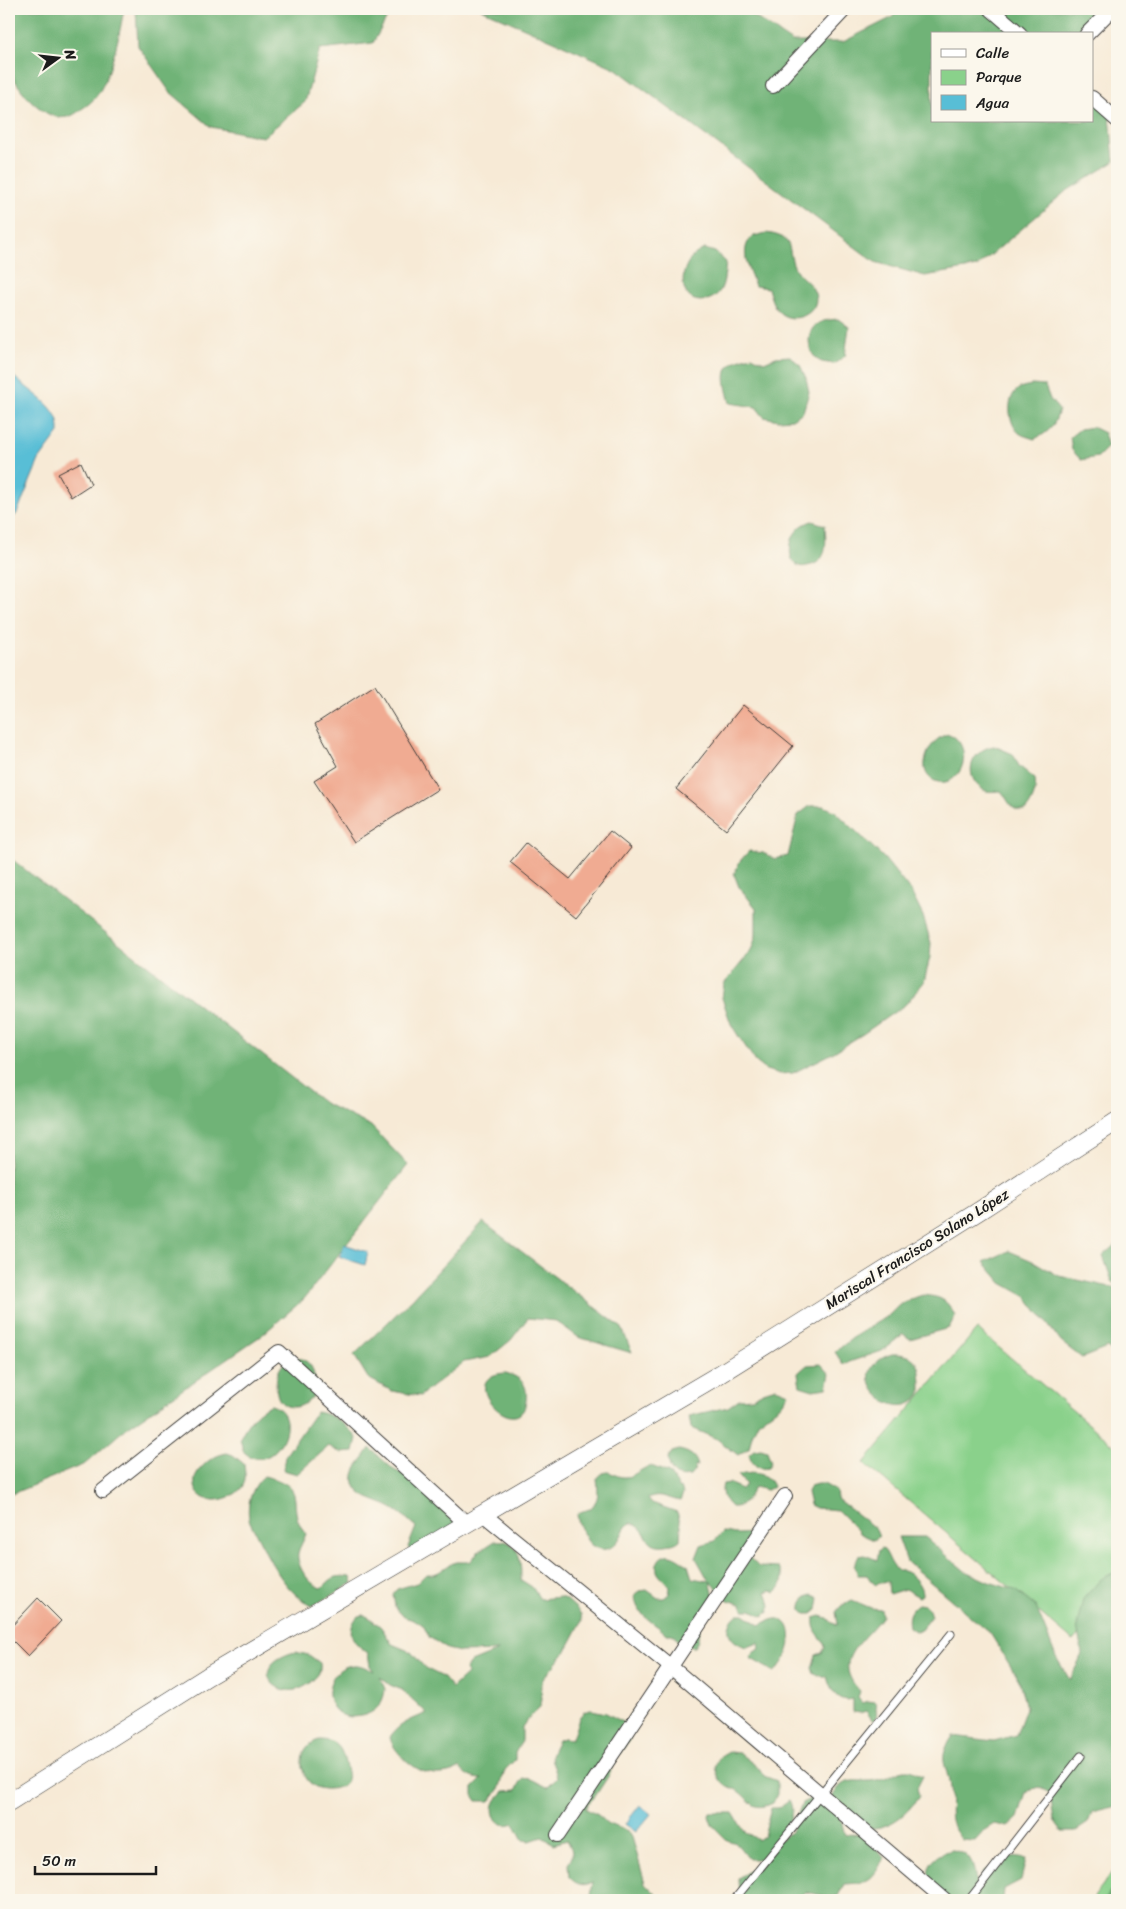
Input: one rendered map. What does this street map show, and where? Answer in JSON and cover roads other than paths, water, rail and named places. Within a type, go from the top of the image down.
[{"type":"street","points":[[773,86],[845,9]]},
{"type":"street","points":[[991,9],[1018,32]]},
{"type":"street","points":[[1089,32],[1112,9]]},
{"type":"street","points":[[1094,100],[1117,120]]},
{"type":"street","name":"Mariscal Francisco Solano López","points":[[9,1802],[208,1676],[716,1376],[979,1211],[1117,1121]]},
{"type":"street","points":[[103,1491],[279,1352],[466,1523]]},
{"type":"street","points":[[558,1835],[786,1496]]},
{"type":"street","points":[[483,1514],[671,1667],[945,1900]]},
{"type":"lane","points":[[734,1900],[951,1634]]},
{"type":"lane","points":[[969,1900],[1081,1756]]},
{"type":"water","points":[[9,372],[42,399],[53,411],[58,421],[59,433],[39,460],[17,513],[9,524]]},
{"type":"water","points":[[344,1244],[368,1252],[365,1265],[340,1257]]},
{"type":"water","points":[[640,1805],[651,1814],[636,1832],[625,1824]]}]
